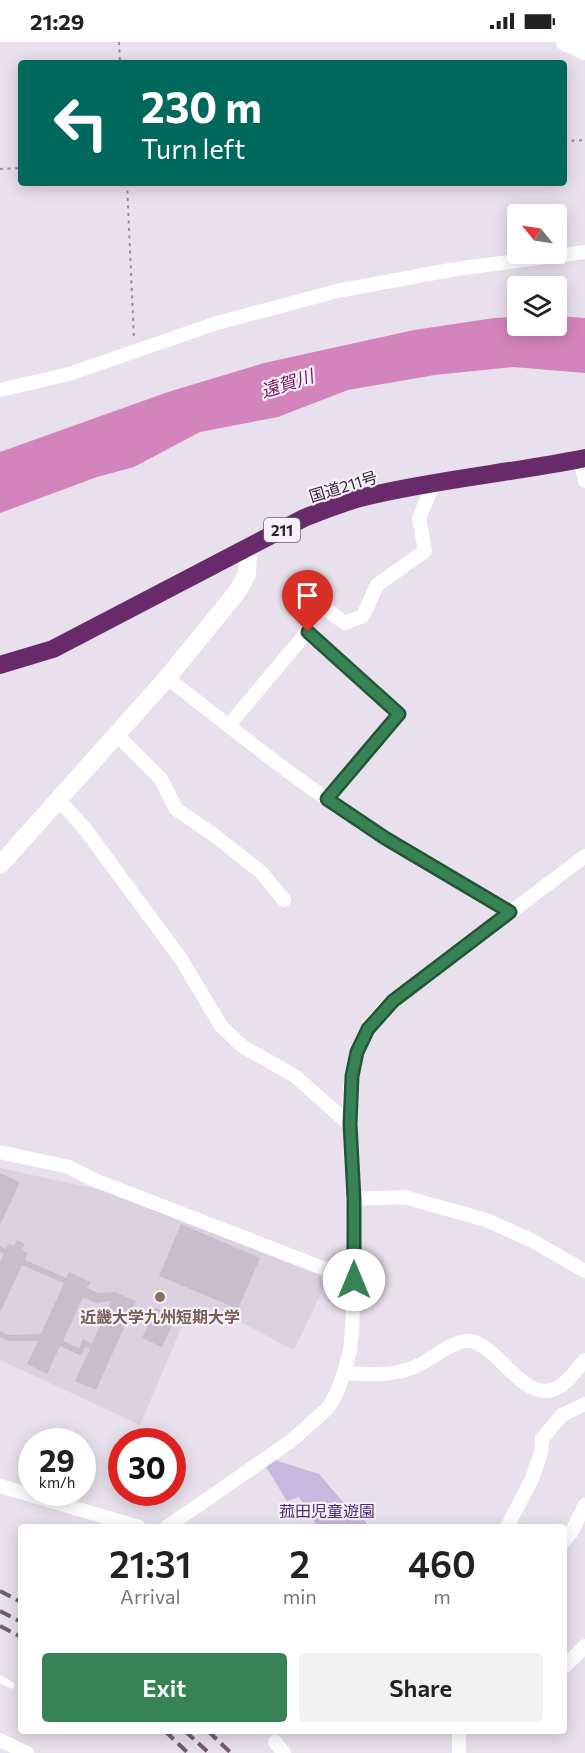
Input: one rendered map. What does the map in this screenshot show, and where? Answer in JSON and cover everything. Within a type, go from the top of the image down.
[{"type":"highway","name":"国道211号","points":[[0,665],[53,649],[304,518],[334,506],[364,497],[434,483],[582,458]]},
{"type":"street","points":[[565,42],[585,51]]},
{"type":"street","points":[[0,390],[69,374],[217,323],[337,291],[456,269],[585,252]]},
{"type":"street","points":[[582,458],[585,481]]},
{"type":"street","points":[[303,592],[345,623],[363,616],[377,585],[425,551],[419,518],[434,483]]},
{"type":"street","points":[[0,865],[167,678],[237,592],[247,575],[248,549]]},
{"type":"street","points":[[229,725],[308,632],[399,714],[327,799]]},
{"type":"street","points":[[167,678],[327,799],[385,838],[510,912]]},
{"type":"street","points":[[117,735],[161,779],[176,809],[261,872],[284,900]]},
{"type":"street","points":[[58,799],[86,829],[181,959],[221,1026],[242,1046],[295,1076],[350,1124]]},
{"type":"street","points":[[171,1524],[291,1441],[328,1408],[336,1394],[344,1373],[352,1331],[354,1199],[350,1124],[352,1076],[357,1052],[368,1029],[393,1001],[585,856]]},
{"type":"street","points":[[0,1152],[69,1167],[92,1179],[354,1280]]},
{"type":"street","points":[[354,1199],[404,1197],[486,1220],[531,1240],[585,1271]]},
{"type":"street","points":[[344,1373],[378,1375],[416,1367],[465,1341],[478,1343],[534,1390],[546,1391],[557,1388],[585,1360]]},
{"type":"street","points":[[509,1524],[532,1479],[541,1452],[542,1439],[562,1415],[584,1406]]},
{"type":"street","points":[[0,1486],[130,1524]]},
{"type":"street","points":[[567,1538],[585,1505]]},
{"type":"street","points":[[567,1665],[585,1646]]},
{"type":"street","points":[[459,1734],[459,1753]]},
{"type":"street","points":[[0,1740],[27,1753]]},
{"type":"lane","points":[[0,1679],[11,1685]]},
{"type":"path","points":[[119,42],[120,60]]},
{"type":"path","points":[[567,141],[585,140]]},
{"type":"path","points":[[0,169],[18,168]]},
{"type":"path","points":[[127,186],[135,350]]},
{"type":"shaded area","name":"近畿大学九州短期大学","points":[[0,1168],[115,1193],[321,1276],[325,1285],[294,1350],[213,1308],[208,1318],[189,1310],[140,1425],[0,1360]]},
{"type":"green space","name":"菰田児童遊園","points":[[275,1460],[319,1474],[355,1516],[367,1524],[316,1524],[299,1497],[287,1501],[266,1467]]},
{"type":"water","name":"遠賀川","points":[[507,317],[507,336],[567,336],[567,317],[585,318],[585,373],[513,367],[435,375],[348,390],[278,417],[200,432],[134,467],[97,477],[0,513],[0,452],[168,392],[264,363],[414,330]]},
{"type":"building","points":[[0,1173],[20,1182],[0,1225]]},
{"type":"building","points":[[181,1224],[260,1258],[238,1309],[159,1276]]},
{"type":"building","points":[[17,1240],[25,1244],[22,1250],[28,1253],[25,1260],[66,1278],[69,1272],[90,1282],[87,1288],[98,1293],[115,1292],[136,1301],[96,1390],[75,1381],[90,1349],[85,1347],[81,1356],[60,1346],[47,1374],[27,1364],[38,1341],[8,1341],[0,1337],[0,1331],[9,1335],[41,1334],[64,1283],[22,1265],[0,1313],[0,1261],[4,1254],[0,1252],[0,1246],[6,1249],[8,1244],[14,1246]],"holes":[[[83,1297],[95,1303],[111,1301],[92,1344],[83,1339],[79,1348],[63,1341]]]},
{"type":"building","points":[[156,1308],[176,1317],[162,1347],[142,1338]]},
{"type":"railway","points":[[0,1591],[18,1600]]},
{"type":"railway","points":[[0,1611],[18,1620]]},
{"type":"railway","points":[[0,1626],[18,1635]]},
{"type":"railway","points":[[168,1734],[188,1753]]},
{"type":"railway","points":[[188,1734],[209,1753]]},
{"type":"railway","points":[[211,1734],[231,1753]]},
{"type":"place","name":"近畿大学九州短期大学","points":[[160,1297]]},
{"type":"route","points":[[308,632],[399,714],[327,799],[385,838],[510,912],[393,1001],[368,1029],[357,1052],[352,1076],[350,1124],[354,1199],[354,1280]]}]
